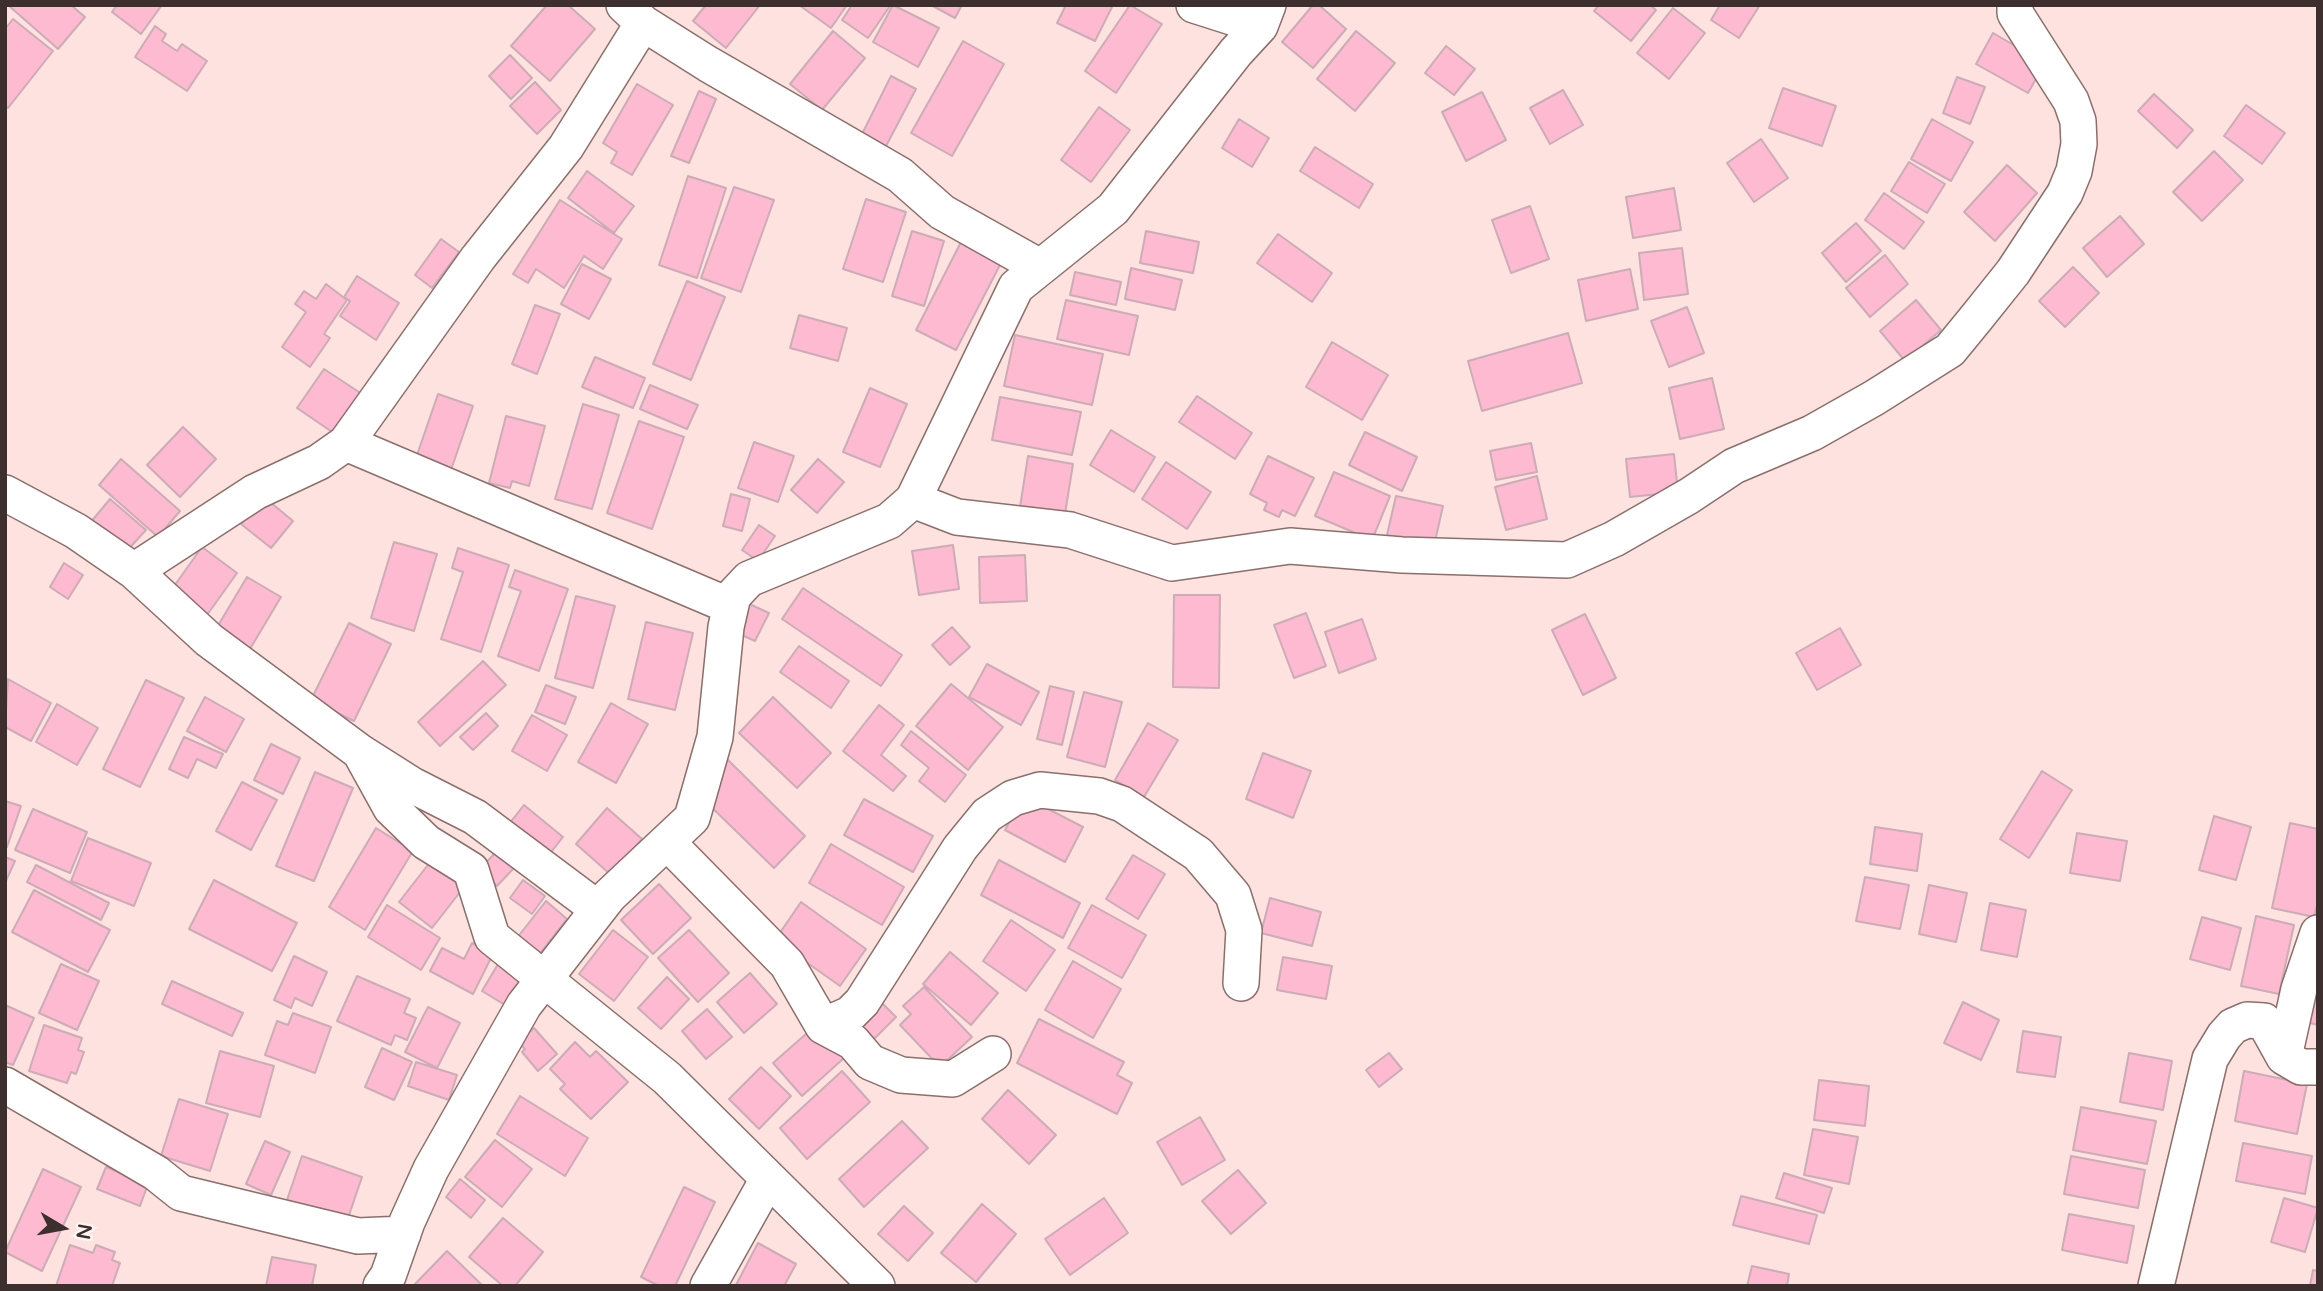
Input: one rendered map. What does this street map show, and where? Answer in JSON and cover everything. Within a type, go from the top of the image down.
[{"type":"street","points":[[382,1286],[431,1169],[524,1005],[598,909],[692,818],[703,787],[721,696],[733,596],[750,579],[889,521],[913,500],[1016,287],[1113,209],[1264,15],[1194,5]]},
{"type":"street","points":[[913,500],[957,517],[1070,530],[1172,563],[1290,546],[1402,555],[1567,560],[1614,539],[1689,496],[1734,466],[1812,433],[1874,398],[1950,349],[2013,272],[2065,193],[2074,170],[2079,144],[2078,121],[2071,101],[2015,12],[2015,5]]},
{"type":"street","points":[[134,571],[254,492],[319,462],[346,443],[478,258],[566,147],[633,14],[900,176],[942,212],[1040,267]]},
{"type":"street","points":[[346,443],[730,606]]},
{"type":"street","points":[[5,493],[76,531],[134,571],[209,640],[360,752],[412,785],[475,817],[598,909]]},
{"type":"street","points":[[360,752],[391,808],[426,842],[471,870],[492,937],[667,1079],[877,1286]]},
{"type":"street","points":[[823,1026],[850,1014],[862,1002],[960,848],[987,816],[1013,797],[1040,790],[1099,796],[1122,804],[1198,854],[1233,895],[1244,930],[1241,983]]},
{"type":"street","points":[[668,843],[787,964],[823,1026],[853,1042],[870,1062],[901,1075],[953,1079],[993,1054]]},
{"type":"street","points":[[2284,1057],[2299,989],[2318,933]]},
{"type":"street","points":[[2156,1286],[2210,1059],[2233,1026],[2247,1020],[2264,1021],[2284,1057],[2301,1067],[2318,1068]]},
{"type":"street","points":[[5,1086],[148,1168],[181,1194],[358,1236],[403,1234]]},
{"type":"street","points":[[708,1286],[768,1179]]},
{"type":"building","points":[[8,5],[71,5],[85,17],[58,49]]},
{"type":"building","points":[[117,5],[162,5],[141,34],[112,12]]},
{"type":"building","points":[[547,5],[568,5],[595,29],[550,81],[511,46]]},
{"type":"building","points":[[706,5],[760,5],[726,48],[693,21]]},
{"type":"building","points":[[799,5],[847,5],[831,28]]},
{"type":"building","points":[[852,5],[890,6],[868,38],[842,20]]},
{"type":"building","points":[[893,5],[939,28],[918,67],[873,42]]},
{"type":"building","points":[[931,5],[962,5],[955,18]]},
{"type":"building","points":[[1066,5],[1113,5],[1095,41],[1057,23]]},
{"type":"building","points":[[1130,5],[1162,24],[1116,93],[1085,71]]},
{"type":"building","points":[[1313,5],[1319,5],[1346,29],[1313,68],[1282,42]]},
{"type":"building","points":[[1599,5],[1650,5],[1656,10],[1631,41],[1594,11]]},
{"type":"building","points":[[1720,5],[1760,5],[1739,38],[1711,20]]},
{"type":"building","points":[[1673,8],[1705,33],[1669,79],[1637,53]]},
{"type":"building","points":[[13,19],[53,51],[8,108],[5,106],[5,29]]},
{"type":"building","points":[[155,26],[166,34],[162,41],[177,51],[182,44],[207,61],[187,91],[135,57]]},
{"type":"building","points":[[833,31],[865,58],[822,110],[790,84]]},
{"type":"building","points":[[1356,31],[1395,63],[1355,111],[1317,79]]},
{"type":"building","points":[[1993,33],[2045,63],[2028,93],[1976,64]]},
{"type":"building","points":[[963,41],[1004,64],[952,156],[911,133]]},
{"type":"building","points":[[1446,46],[1475,69],[1454,95],[1425,73]]},
{"type":"building","points":[[510,55],[532,78],[511,99],[489,76]]},
{"type":"building","points":[[891,76],[916,89],[885,148],[861,136]]},
{"type":"building","points":[[1957,77],[1985,87],[1970,124],[1943,113]]},
{"type":"building","points":[[535,82],[561,110],[537,134],[510,106]]},
{"type":"building","points":[[637,84],[673,105],[632,175],[611,163],[617,152],[603,143]]},
{"type":"building","points":[[1783,88],[1836,106],[1822,146],[1769,128]]},
{"type":"building","points":[[1563,90],[1583,125],[1550,144],[1530,108]]},
{"type":"building","points":[[699,91],[716,99],[689,163],[671,156]]},
{"type":"building","points":[[1482,92],[1506,140],[1466,161],[1442,112]]},
{"type":"building","points":[[2154,94],[2193,130],[2177,148],[2138,111]]},
{"type":"building","points":[[2246,105],[2285,133],[2262,164],[2224,136]]},
{"type":"building","points":[[1099,107],[1130,130],[1091,182],[1061,160]]},
{"type":"building","points":[[1239,119],[1269,138],[1252,167],[1222,148]]},
{"type":"building","points":[[1932,119],[1973,142],[1951,181],[1911,159]]},
{"type":"building","points":[[1761,139],[1788,178],[1754,202],[1727,163]]},
{"type":"building","points":[[1315,147],[1373,184],[1359,208],[1300,171]]},
{"type":"building","points":[[2214,151],[2243,180],[2202,221],[2173,192]]},
{"type":"building","points":[[1909,162],[1945,184],[1927,213],[1891,191]]},
{"type":"building","points":[[2007,165],[2037,193],[1995,241],[1964,212]]},
{"type":"building","points":[[587,171],[634,206],[614,233],[568,198]]},
{"type":"building","points":[[688,176],[726,188],[697,278],[659,265]]},
{"type":"building","points":[[734,187],[774,200],[741,292],[701,278]]},
{"type":"building","points":[[1674,188],[1681,230],[1633,238],[1626,197]]},
{"type":"building","points":[[1884,193],[1924,222],[1904,249],[1865,220]]},
{"type":"building","points":[[866,199],[906,212],[883,282],[843,269]]},
{"type":"building","points":[[560,200],[622,239],[603,269],[584,256],[564,288],[536,269],[528,283],[513,274]]},
{"type":"building","points":[[1530,206],[1549,259],[1511,273],[1492,220]]},
{"type":"building","points":[[2120,216],[2144,244],[2107,277],[2083,248]]},
{"type":"building","points":[[1856,223],[1881,251],[1846,282],[1822,253]]},
{"type":"building","points":[[912,231],[944,241],[924,306],[892,296]]},
{"type":"building","points":[[1146,231],[1199,242],[1193,273],[1140,263]]},
{"type":"building","points":[[1278,234],[1332,273],[1312,302],[1257,263]]},
{"type":"building","points":[[441,239],[459,252],[432,288],[415,275]]},
{"type":"building","points":[[961,242],[1001,263],[956,350],[916,330]]},
{"type":"building","points":[[1682,248],[1688,294],[1644,300],[1639,253]]},
{"type":"building","points":[[1885,255],[1908,284],[1870,317],[1846,288]]},
{"type":"building","points":[[582,264],[611,279],[589,319],[561,304]]},
{"type":"building","points":[[2073,267],[2099,293],[2065,327],[2039,301]]},
{"type":"building","points":[[1131,268],[1182,280],[1175,310],[1125,299]]},
{"type":"building","points":[[1630,269],[1638,309],[1586,321],[1578,280]]},
{"type":"building","points":[[1075,272],[1121,282],[1116,305],[1070,295]]},
{"type":"building","points":[[357,276],[399,303],[376,340],[340,316],[350,301],[344,297]]},
{"type":"building","points":[[687,281],[725,297],[691,380],[653,364]]},
{"type":"building","points":[[326,284],[347,300],[324,334],[330,338],[310,367],[282,347],[306,312],[295,304],[304,291],[316,299]]},
{"type":"building","points":[[1066,300],[1138,316],[1129,355],[1057,339]]},
{"type":"building","points":[[1916,300],[1941,330],[1905,361],[1880,331]]},
{"type":"building","points":[[535,305],[560,314],[537,374],[512,364]]},
{"type":"building","points":[[1687,307],[1704,353],[1669,367],[1651,321]]},
{"type":"building","points":[[799,315],[847,328],[838,361],[790,348]]},
{"type":"building","points":[[1568,333],[1582,383],[1482,411],[1468,361]]},
{"type":"building","points":[[1015,335],[1103,354],[1092,405],[1004,386]]},
{"type":"building","points":[[1332,342],[1388,375],[1362,420],[1306,387]]},
{"type":"building","points":[[595,357],[645,378],[633,408],[582,387]]},
{"type":"building","points":[[324,369],[362,394],[335,434],[297,408]]},
{"type":"building","points":[[1712,378],[1724,429],[1680,439],[1669,388]]},
{"type":"building","points":[[650,385],[698,405],[687,429],[640,409]]},
{"type":"building","points":[[870,388],[907,404],[880,467],[843,452]]},
{"type":"building","points":[[438,394],[473,406],[451,470],[416,458]]},
{"type":"building","points":[[1197,396],[1252,433],[1235,459],[1179,422]]},
{"type":"building","points":[[1000,397],[1081,412],[1072,455],[992,440]]},
{"type":"building","points":[[583,404],[619,415],[592,509],[555,499]]},
{"type":"building","points":[[506,416],[545,426],[529,486],[512,481],[510,488],[489,483]]},
{"type":"building","points":[[639,421],[684,437],[652,529],[607,513]]},
{"type":"building","points":[[183,427],[216,459],[180,497],[147,465]]},
{"type":"building","points":[[1111,430],[1155,457],[1134,492],[1090,465]]},
{"type":"building","points":[[1365,432],[1417,457],[1402,491],[1349,465]]},
{"type":"building","points":[[754,442],[794,456],[778,502],[738,488]]},
{"type":"building","points":[[1531,443],[1537,472],[1496,480],[1490,451]]},
{"type":"building","points":[[1674,454],[1678,492],[1630,497],[1626,459]]},
{"type":"building","points":[[1028,456],[1073,464],[1065,514],[1020,507]]},
{"type":"building","points":[[1268,456],[1314,478],[1295,516],[1282,510],[1279,517],[1264,510],[1267,503],[1250,494]]},
{"type":"building","points":[[121,459],[180,511],[158,537],[99,485]]},
{"type":"building","points":[[818,459],[844,482],[817,513],[791,490]]},
{"type":"building","points":[[1166,462],[1211,492],[1187,529],[1142,499]]},
{"type":"building","points":[[1334,472],[1390,496],[1372,540],[1315,516]]},
{"type":"building","points":[[1537,476],[1547,519],[1506,530],[1495,487]]},
{"type":"building","points":[[731,494],[750,499],[742,531],[723,526]]},
{"type":"building","points":[[1396,496],[1443,506],[1434,546],[1387,535]]},
{"type":"building","points":[[264,497],[293,521],[271,548],[241,524]]},
{"type":"building","points":[[110,499],[146,530],[124,554],[90,523]]},
{"type":"building","points":[[759,525],[775,536],[758,561],[742,550]]},
{"type":"building","points":[[394,542],[437,554],[414,631],[371,618]]},
{"type":"building","points":[[953,545],[959,589],[919,595],[912,551]]},
{"type":"building","points":[[202,547],[237,573],[207,615],[172,589]]},
{"type":"building","points":[[458,548],[509,565],[481,652],[441,639],[463,572],[452,568]]},
{"type":"building","points":[[1025,555],[1027,601],[980,603],[979,557]]},
{"type":"building","points":[[64,563],[83,575],[68,599],[50,587]]},
{"type":"building","points":[[515,570],[568,589],[539,671],[498,656],[521,591],[509,587]]},
{"type":"building","points":[[247,577],[281,597],[247,654],[213,634]]},
{"type":"building","points":[[803,588],[902,655],[881,686],[782,619]]},
{"type":"building","points":[[1174,595],[1220,595],[1219,688],[1173,687]]},
{"type":"building","points":[[576,596],[615,606],[593,688],[555,678]]},
{"type":"building","points":[[745,602],[769,613],[755,641],[731,630]]},
{"type":"building","points":[[1306,613],[1326,666],[1294,678],[1274,625]]},
{"type":"building","points":[[1585,614],[1616,678],[1583,695],[1552,630]]},
{"type":"building","points":[[1362,619],[1376,659],[1339,673],[1325,632]]},
{"type":"building","points":[[646,622],[693,633],[675,710],[628,699]]},
{"type":"building","points":[[349,623],[391,644],[354,721],[311,700]]},
{"type":"building","points":[[952,627],[970,647],[950,665],[932,645]]},
{"type":"building","points":[[1840,628],[1861,665],[1817,690],[1796,653]]},
{"type":"building","points":[[799,646],[849,681],[831,708],[780,672]]},
{"type":"building","points":[[483,661],[506,685],[440,746],[418,722]]},
{"type":"building","points":[[987,664],[1039,692],[1021,725],[969,697]]},
{"type":"building","points":[[8,679],[51,703],[31,741],[5,727]]},
{"type":"building","points":[[146,680],[184,698],[140,787],[103,769]]},
{"type":"building","points":[[951,684],[1003,727],[968,770],[916,726]]},
{"type":"building","points":[[546,685],[576,697],[565,724],[535,712]]},
{"type":"building","points":[[1050,686],[1074,692],[1062,745],[1037,739]]},
{"type":"building","points":[[1084,692],[1122,702],[1105,767],[1067,757]]},
{"type":"building","points":[[205,697],[244,719],[226,752],[187,731]]},
{"type":"building","points":[[773,697],[831,753],[797,788],[739,733]]},
{"type":"building","points":[[611,703],[648,724],[616,783],[578,762]]},
{"type":"building","points":[[57,704],[98,728],[77,765],[36,742]]},
{"type":"building","points":[[879,705],[904,725],[881,755],[906,776],[893,791],[843,751]]},
{"type":"building","points":[[486,713],[498,726],[473,750],[460,737]]},
{"type":"building","points":[[532,715],[567,735],[547,771],[512,751]]},
{"type":"building","points":[[1148,723],[1178,740],[1144,797],[1115,780]]},
{"type":"building","points":[[911,731],[966,775],[945,802],[919,781],[929,768],[901,745]]},
{"type":"building","points":[[184,737],[223,754],[216,768],[197,759],[188,778],[169,769]]},
{"type":"building","points":[[271,744],[300,758],[283,794],[254,780]]},
{"type":"building","points":[[1263,753],[1311,771],[1293,818],[1246,799]]},
{"type":"building","points":[[725,757],[805,836],[774,868],[701,797]]},
{"type":"building","points":[[2042,771],[2072,790],[2029,858],[2000,839]]},
{"type":"building","points":[[315,772],[353,788],[314,881],[276,866]]},
{"type":"building","points":[[242,782],[277,800],[251,850],[216,831]]},
{"type":"building","points":[[1023,796],[1083,827],[1065,862],[1005,830]]},
{"type":"building","points":[[864,799],[933,836],[913,872],[844,835]]},
{"type":"building","points":[[5,801],[21,806],[7,847],[5,846]]},
{"type":"building","points":[[524,805],[563,837],[548,856],[509,824]]},
{"type":"building","points":[[607,808],[642,839],[611,875],[576,844]]},
{"type":"building","points":[[33,809],[87,832],[70,873],[15,850]]},
{"type":"building","points":[[2214,816],[2251,827],[2236,880],[2199,870]]},
{"type":"building","points":[[2290,823],[2318,829],[2318,901],[2314,917],[2272,908]]},
{"type":"building","points":[[1875,827],[1922,834],[1917,871],[1870,864]]},
{"type":"building","points":[[376,828],[413,851],[365,930],[329,907]]},
{"type":"building","points":[[2077,833],[2127,841],[2120,881],[2070,873]]},
{"type":"building","points":[[88,838],[151,863],[134,906],[71,881]]},
{"type":"building","points":[[831,844],[904,887],[882,925],[809,883]]},
{"type":"building","points":[[496,852],[514,868],[497,886],[480,869]]},
{"type":"building","points":[[1133,855],[1165,874],[1138,919],[1106,899]]},
{"type":"building","points":[[5,857],[15,861],[5,883]]},
{"type":"building","points":[[999,860],[1080,903],[1063,938],[981,895]]},
{"type":"building","points":[[431,861],[464,887],[432,928],[399,902]]},
{"type":"building","points":[[36,865],[109,903],[101,920],[27,882]]},
{"type":"building","points":[[1865,877],[1909,885],[1900,929],[1856,921]]},
{"type":"building","points":[[214,880],[297,923],[272,971],[189,929]]},
{"type":"building","points":[[523,880],[545,896],[532,914],[510,898]]},
{"type":"building","points":[[659,884],[691,918],[653,954],[621,920]]},
{"type":"building","points":[[1929,885],[1967,893],[1956,942],[1919,934]]},
{"type":"building","points":[[34,890],[110,930],[88,972],[12,932]]},
{"type":"building","points":[[1270,898],[1321,912],[1312,946],[1261,933]]},
{"type":"building","points":[[546,901],[567,919],[534,961],[513,943]]},
{"type":"building","points":[[801,902],[866,949],[840,986],[775,940]]},
{"type":"building","points":[[1990,903],[2026,910],[2017,957],[1981,950]]},
{"type":"building","points":[[387,905],[440,938],[421,970],[368,937]]},
{"type":"building","points":[[1092,905],[1146,935],[1122,978],[1068,948]]},
{"type":"building","points":[[2256,916],[2294,925],[2279,994],[2241,986]]},
{"type":"building","points":[[2202,917],[2241,928],[2230,970],[2190,959]]},
{"type":"building","points":[[1011,920],[1055,950],[1026,991],[983,961]]},
{"type":"building","points":[[613,930],[648,957],[614,1001],[579,974]]},
{"type":"building","points":[[689,930],[729,973],[698,1002],[658,958]]},
{"type":"building","points":[[472,943],[493,954],[473,994],[430,971],[442,948],[464,959]]},
{"type":"building","points":[[950,952],[998,993],[971,1025],[923,984]]},
{"type":"building","points":[[2318,953],[2318,1025],[2302,1021]]},
{"type":"building","points":[[504,954],[528,969],[505,1005],[482,991]]},
{"type":"building","points":[[294,956],[327,972],[312,1006],[295,998],[291,1008],[274,1000]]},
{"type":"building","points":[[1283,957],[1332,966],[1326,999],[1277,990]]},
{"type":"building","points":[[1073,961],[1121,989],[1093,1038],[1045,1010]]},
{"type":"building","points":[[61,964],[99,981],[77,1030],[39,1013]]},
{"type":"building","points":[[750,973],[777,1004],[744,1033],[717,1002]]},
{"type":"building","points":[[357,976],[410,999],[404,1013],[416,1018],[407,1040],[395,1035],[391,1045],[337,1021]]},
{"type":"building","points":[[667,977],[689,999],[661,1029],[638,1008]]},
{"type":"building","points":[[172,981],[243,1013],[232,1036],[162,1004]]},
{"type":"building","points":[[924,987],[972,1037],[940,1067],[900,1025],[911,1014],[903,1006]]},
{"type":"building","points":[[1963,1002],[1999,1020],[1981,1060],[1944,1043]]},
{"type":"building","points":[[882,1003],[896,1017],[871,1042],[857,1028]]},
{"type":"building","points":[[5,1005],[34,1018],[13,1065],[5,1062]]},
{"type":"building","points":[[428,1007],[460,1023],[437,1068],[405,1052]]},
{"type":"building","points":[[707,1009],[732,1037],[706,1059],[682,1031]]},
{"type":"building","points":[[293,1013],[331,1027],[315,1073],[265,1055],[277,1021],[288,1025]]},
{"type":"building","points":[[1039,1019],[1124,1062],[1117,1075],[1132,1083],[1117,1114],[1017,1063]]},
{"type":"building","points":[[44,1025],[82,1038],[78,1050],[84,1052],[76,1074],[71,1072],[67,1083],[29,1071]]},
{"type":"building","points":[[815,1026],[844,1058],[802,1096],[773,1063]]},
{"type":"building","points":[[534,1028],[557,1054],[538,1071],[522,1052],[525,1049],[518,1042]]},
{"type":"building","points":[[2023,1031],[2061,1037],[2055,1077],[2017,1072]]},
{"type":"building","points":[[575,1042],[590,1057],[596,1051],[628,1082],[591,1119],[560,1089],[565,1084],[550,1069]]},
{"type":"building","points":[[382,1048],[412,1062],[394,1100],[365,1087]]},
{"type":"building","points":[[220,1051],[274,1066],[260,1117],[206,1103]]},
{"type":"building","points":[[1389,1053],[1402,1069],[1379,1087],[1366,1070]]},
{"type":"building","points":[[2129,1053],[2172,1061],[2163,1110],[2120,1102]]},
{"type":"building","points":[[416,1062],[457,1075],[449,1100],[408,1086]]},
{"type":"building","points":[[761,1067],[791,1096],[759,1129],[729,1099]]},
{"type":"building","points":[[842,1071],[870,1102],[807,1159],[780,1128]]},
{"type":"building","points":[[2244,1071],[2307,1084],[2297,1134],[2235,1121]]},
{"type":"building","points":[[1819,1080],[1869,1086],[1865,1126],[1814,1120]]},
{"type":"building","points":[[1008,1090],[1056,1135],[1029,1164],[982,1119]]},
{"type":"building","points":[[520,1096],[588,1138],[565,1176],[497,1134]]},
{"type":"building","points":[[179,1099],[228,1114],[210,1171],[161,1156]]},
{"type":"building","points":[[2081,1107],[2156,1121],[2147,1164],[2073,1150]]},
{"type":"building","points":[[1200,1117],[1225,1160],[1182,1185],[1157,1142]]},
{"type":"building","points":[[902,1121],[928,1148],[864,1207],[839,1179]]},
{"type":"building","points":[[1813,1129],[1858,1137],[1849,1184],[1804,1175]]},
{"type":"building","points":[[495,1140],[532,1169],[502,1207],[465,1177]]},
{"type":"building","points":[[265,1141],[290,1152],[271,1195],[246,1184]]},
{"type":"building","points":[[2243,1143],[2312,1156],[2305,1194],[2236,1181]]},
{"type":"building","points":[[302,1156],[362,1177],[347,1221],[287,1200]]},
{"type":"building","points":[[2071,1156],[2145,1170],[2138,1208],[2064,1194]]},
{"type":"building","points":[[106,1167],[148,1184],[140,1206],[97,1189]]},
{"type":"building","points":[[43,1169],[81,1187],[42,1271],[5,1252]]},
{"type":"building","points":[[1238,1170],[1266,1203],[1231,1234],[1202,1201]]},
{"type":"building","points":[[1784,1173],[1832,1188],[1824,1213],[1776,1198]]},
{"type":"building","points":[[460,1179],[485,1200],[471,1218],[446,1197]]},
{"type":"building","points":[[684,1187],[715,1202],[675,1286],[659,1286],[641,1277]]},
{"type":"building","points":[[1741,1196],[1817,1215],[1809,1244],[1733,1225]]},
{"type":"building","points":[[1104,1198],[1128,1233],[1070,1275],[1045,1239]]},
{"type":"building","points":[[2284,1198],[2318,1208],[2305,1252],[2271,1242]]},
{"type":"building","points":[[982,1204],[1016,1234],[976,1282],[941,1253]]},
{"type":"building","points":[[904,1206],[933,1233],[908,1261],[878,1234]]},
{"type":"building","points":[[2069,1214],[2134,1226],[2127,1263],[2062,1250]]},
{"type":"building","points":[[503,1218],[543,1252],[515,1286],[503,1286],[469,1257]]},
{"type":"building","points":[[758,1243],[796,1264],[784,1286],[736,1285]]},
{"type":"building","points":[[70,1245],[93,1253],[96,1245],[115,1252],[112,1260],[120,1263],[112,1286],[56,1286]]},
{"type":"building","points":[[447,1251],[483,1286],[417,1286],[415,1284]]},
{"type":"building","points":[[272,1257],[316,1265],[312,1286],[266,1286]]},
{"type":"building","points":[[1752,1266],[1789,1274],[1787,1286],[1747,1286]]},
{"type":"building","points":[[2313,1270],[2318,1271],[2318,1286],[2310,1286]]}]
